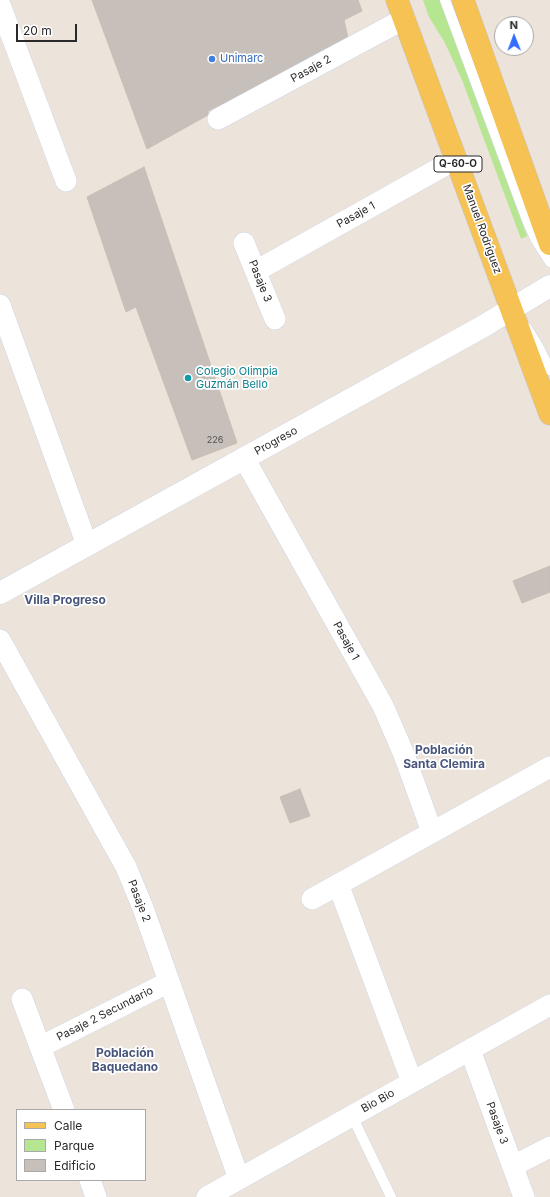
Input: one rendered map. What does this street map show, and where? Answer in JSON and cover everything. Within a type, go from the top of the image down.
[{"type":"main road","points":[[463,0],[550,244]]},
{"type":"main road","name":"Manuel Rodríguez","points":[[402,6],[456,159],[550,414]]},
{"type":"street","points":[[0,5],[66,181]]},
{"type":"street","name":"Pasaje 2","points":[[218,119],[402,6]]},
{"type":"street","name":"Pasaje 1","points":[[256,271],[456,159]]},
{"type":"street","name":"Pasaje 3","points":[[244,244],[275,319]]},
{"type":"street","name":"Progreso","points":[[0,593],[511,310],[550,286]]},
{"type":"street","points":[[0,305],[87,545]]},
{"type":"street","name":"Pasaje 1","points":[[244,458],[383,706],[403,752],[432,832]]},
{"type":"street","name":"Pasaje 2","points":[[0,640],[126,867],[143,908],[169,982],[232,1187]]},
{"type":"street","points":[[312,899],[550,767]]},
{"type":"street","points":[[338,884],[412,1082]]},
{"type":"street","name":"Pasaje 2 Secundario","points":[[40,1047],[169,982]]},
{"type":"street","points":[[22,999],[64,1109]]},
{"type":"street","name":"Bio Bio","points":[[207,1197],[232,1187],[352,1116],[550,1005]]},
{"type":"street","name":"Pasaje 3","points":[[470,1050],[524,1197]]},
{"type":"street","points":[[513,1166],[550,1147]]},
{"type":"street","points":[[90,1181],[96,1197]]},
{"type":"lane","points":[[445,0],[527,220],[536,240],[550,262]]},
{"type":"lane","points":[[511,310],[522,320],[543,355],[550,370]]},
{"type":"lane","points":[[352,1116],[391,1197]]},
{"type":"green space","points":[[423,0],[440,0],[527,236],[521,239],[462,80],[445,43],[429,17]]},
{"type":"building","name":"Unimarc","points":[[92,0],[358,0],[362,11],[344,20],[348,38],[272,81],[208,111],[208,115],[147,149]]},
{"type":"building","name":"Colegio Olimpia Guzmán Bello","points":[[144,167],[237,443],[192,460],[136,307],[126,312],[87,197]]},
{"type":"building","points":[[550,566],[550,592],[522,603],[513,581]]},
{"type":"building","points":[[300,789],[310,816],[290,823],[280,797]]},
{"type":"place","name":"Unimarc","points":[[212,59]]},
{"type":"place","name":"Colegio Olimpia Guzmán Bello","points":[[188,378]]},
{"type":"district","name":"Villa Progreso","points":[[65,600]]},
{"type":"district","name":"Población Santa Clemira","points":[[444,757]]},
{"type":"district","name":"Población Baquedano","points":[[125,1060]]}]
